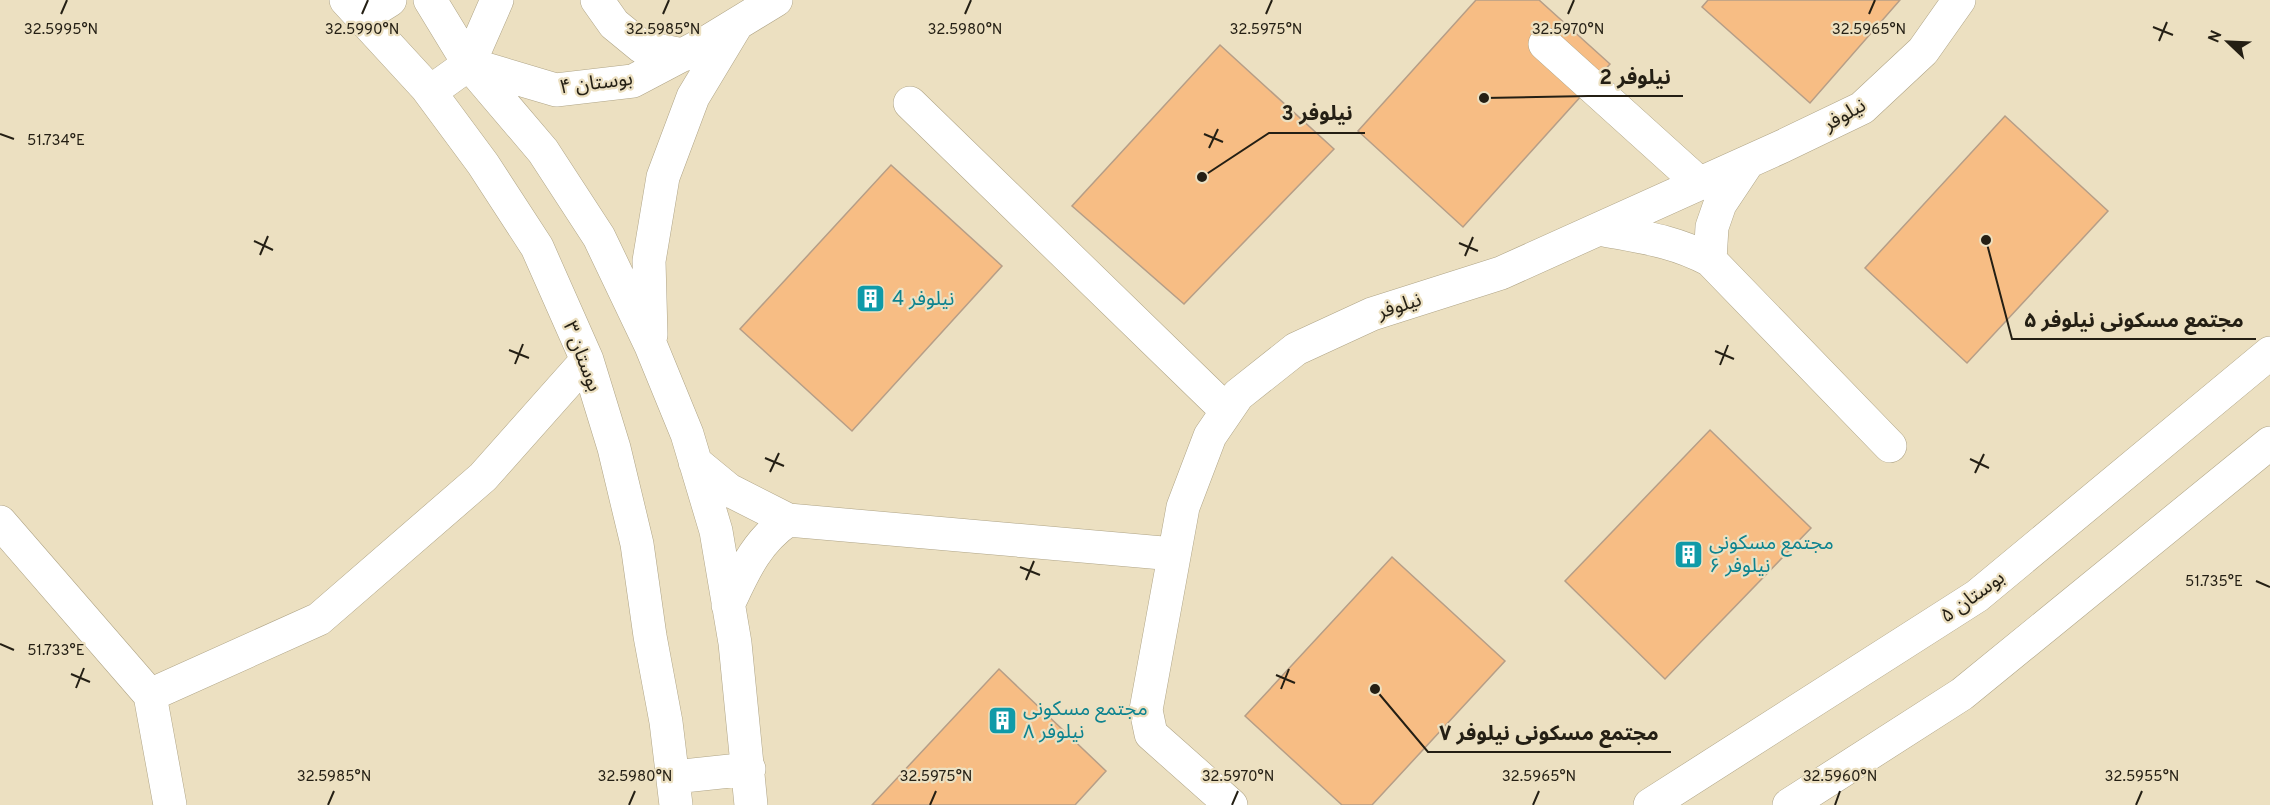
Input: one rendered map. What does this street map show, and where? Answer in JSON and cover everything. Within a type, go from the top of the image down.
[{"type":"street","points":[[352,5],[374,10],[390,0]]},
{"type":"street","points":[[430,0],[469,64],[543,151],[599,237],[651,346],[687,434],[716,531],[735,643],[751,805]]},
{"type":"street","points":[[430,92],[469,64],[497,0]]},
{"type":"street","points":[[597,0],[614,24],[642,47],[683,55]]},
{"type":"street","name":"بوستان ۴","points":[[469,64],[556,90],[633,81],[683,55],[776,0]]},
{"type":"street","name":"نیلوفر","points":[[1231,805],[1151,734],[1146,710],[1183,507],[1210,436],[1238,395],[1296,349],[1372,314],[1501,273],[1862,108],[1923,51],[1959,0]]},
{"type":"street","name":"بوستان ۳","points":[[352,5],[430,92],[480,159],[537,247],[588,360],[614,448],[637,544],[675,791]]},
{"type":"street","points":[[651,346],[649,261],[663,177],[693,97],[737,24]]},
{"type":"street","points":[[1545,44],[1700,183]]},
{"type":"street","points":[[910,103],[1227,411]]},
{"type":"street","points":[[480,159],[479,135],[484,124],[493,117],[504,115],[518,122]]},
{"type":"street","points":[[1710,260],[1712,227],[1720,204],[1748,162]]},
{"type":"street","points":[[1599,229],[1664,241],[1687,248],[1710,260],[1890,446]]},
{"type":"street","name":"بوستان ۵","points":[[1650,805],[1977,596],[2270,353]]},
{"type":"street","points":[[150,695],[319,619],[483,477],[588,360]]},
{"type":"street","points":[[1789,805],[1962,694],[2270,443]]},
{"type":"street","points":[[696,462],[729,490],[788,520],[1174,554]]},
{"type":"street","points":[[728,605],[757,548],[770,532],[788,520]]},
{"type":"street","points":[[0,522],[150,695],[170,805]]},
{"type":"street","points":[[675,791],[748,769]]},
{"type":"building","points":[[1476,0],[1539,0],[1610,64],[1463,227],[1358,131]]},
{"type":"building","points":[[1708,0],[1900,0],[1810,103],[1702,7]]},
{"type":"building","points":[[1220,45],[1334,149],[1184,304],[1072,206]]},
{"type":"building","points":[[2005,116],[2108,211],[1967,363],[1865,268]]},
{"type":"building","name":"نیلوفر 4","points":[[891,165],[1002,266],[852,431],[740,329]]},
{"type":"building","name":"مجتمع مسکونی نیلوفر ۶","points":[[1710,430],[1811,528],[1665,679],[1565,581]]},
{"type":"building","points":[[1392,557],[1505,661],[1372,805],[1342,805],[1245,716]]},
{"type":"building","name":"مجتمع مسکونی نیلوفر ۸","points":[[999,669],[1106,771],[1075,805],[872,805]]},
{"type":"place","name":"نیلوفر 2","points":[[1484,98]]},
{"type":"place","name":"نیلوفر 3","points":[[1202,177]]},
{"type":"place","name":"مجتمع مسکونی نیلوفر ۵","points":[[1986,240]]},
{"type":"place","name":"نیلوفر 4","points":[[871,298]]},
{"type":"place","name":"مجتمع مسکونی نیلوفر ۶","points":[[1688,554]]},
{"type":"place","name":"مجتمع مسکونی نیلوفر ۷","points":[[1375,689]]},
{"type":"place","name":"مجتمع مسکونی نیلوفر ۸","points":[[1002,720]]}]
